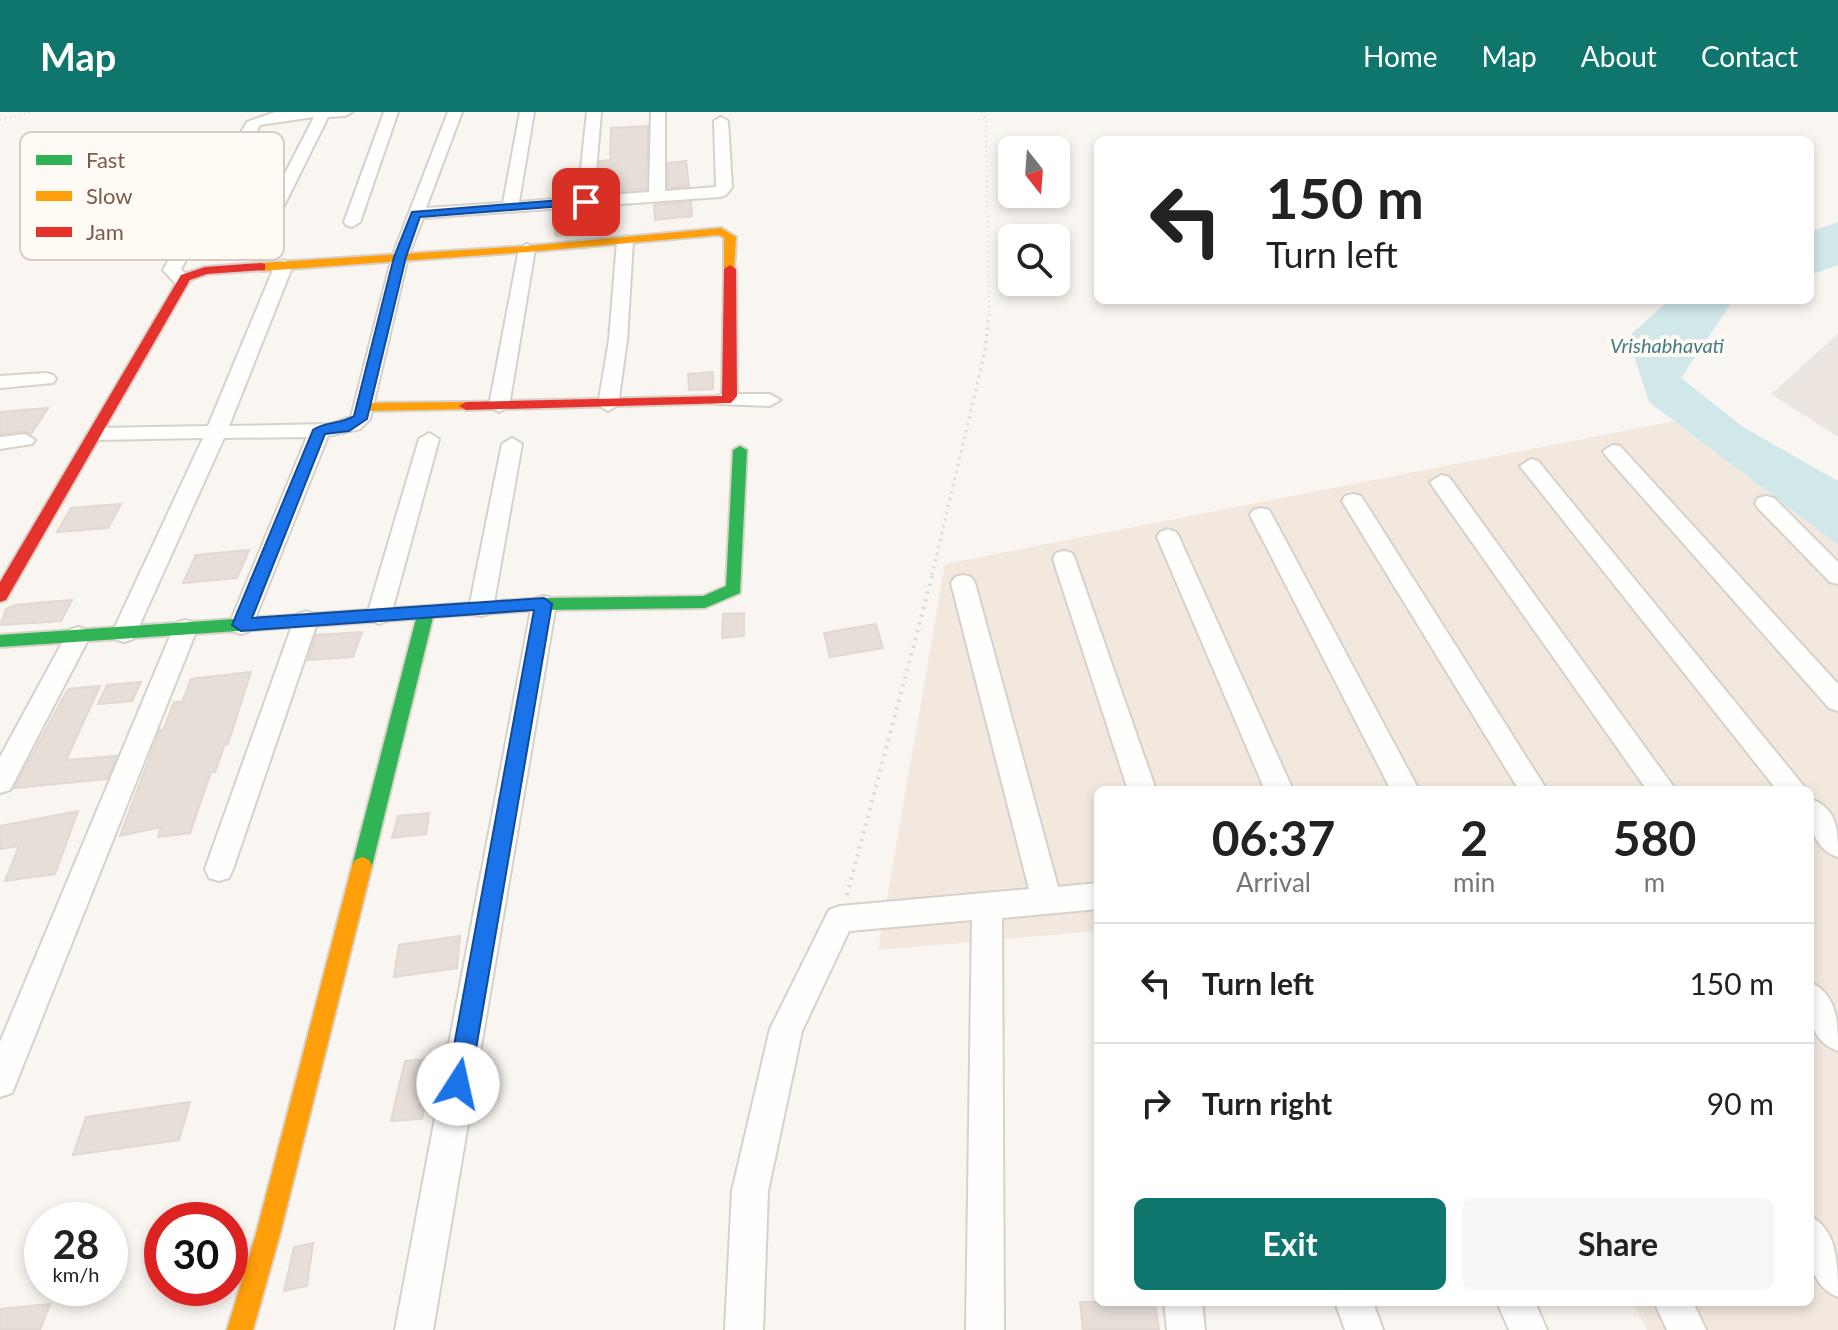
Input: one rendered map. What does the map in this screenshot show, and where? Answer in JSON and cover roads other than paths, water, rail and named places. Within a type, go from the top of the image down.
[{"type":"street","points":[[248,132],[254,122],[263,116],[345,112]]},
{"type":"street","points":[[352,222],[391,112]]},
{"type":"street","points":[[97,434],[320,430],[353,425],[360,419],[400,257],[455,112]]},
{"type":"street","points":[[510,207],[527,112]]},
{"type":"street","points":[[586,202],[594,112]]},
{"type":"street","points":[[657,196],[658,112]]},
{"type":"street","points":[[284,190],[323,113]]},
{"type":"street","points":[[416,214],[714,193],[723,190],[721,121]]},
{"type":"street","points":[[0,596],[97,434],[182,280],[205,271],[527,249],[721,231],[730,237],[730,396],[724,400]]},
{"type":"street","points":[[608,405],[618,340],[625,241]]},
{"type":"street","points":[[499,406],[527,249]]},
{"type":"street","points":[[178,260],[172,270],[182,280]]},
{"type":"street","points":[[124,633],[151,581],[216,433],[284,265]]},
{"type":"street","points":[[0,382],[46,379]]},
{"type":"street","points":[[364,407],[770,400]]},
{"type":"street","points":[[241,625],[320,430]]},
{"type":"street","points":[[379,615],[429,439]]},
{"type":"street","points":[[0,443],[25,440]]},
{"type":"street","points":[[481,608],[512,444]]},
{"type":"street","points":[[0,641],[544,604],[705,602],[734,589],[740,450]]},
{"type":"street","points":[[1613,451],[1838,701]]},
{"type":"street","points":[[1531,466],[1790,786]]},
{"type":"street","points":[[1441,482],[1659,786]]},
{"type":"street","points":[[1353,501],[1531,786]]},
{"type":"street","points":[[1766,503],[1838,576]]},
{"type":"street","points":[[1261,515],[1403,786]]},
{"type":"street","points":[[1168,537],[1277,786]]},
{"type":"street","points":[[1064,559],[1141,786]]},
{"type":"street","points":[[963,583],[1047,900]]},
{"type":"street","points":[[414,1330],[544,604]]},
{"type":"street","points":[[240,1330],[268,1234],[426,612]]},
{"type":"street","points":[[219,869],[306,620]]},
{"type":"street","points":[[0,1081],[185,629]]},
{"type":"street","points":[[0,782],[78,636]]},
{"type":"street","points":[[1818,815],[1838,845]]},
{"type":"street","points":[[744,1330],[750,1191],[786,1029],[840,919],[1094,896]]},
{"type":"street","points":[[985,1330],[987,906]]},
{"type":"street","points":[[1814,1003],[1838,1036]]},
{"type":"street","points":[[1814,1240],[1838,1279]]},
{"type":"street","points":[[1183,1306],[1186,1330]]},
{"type":"street","points":[[1355,1306],[1364,1330]]},
{"type":"street","points":[[1518,1306],[1528,1330]]},
{"type":"street","points":[[1675,1306],[1687,1330]]},
{"type":"water","points":[[1838,222],[1838,265],[1814,274],[1814,231]]},
{"type":"water","name":"Vrishabhavati","points":[[1665,304],[1731,304],[1681,378],[1743,427],[1838,481],[1838,545],[1649,402],[1628,337]]}]
